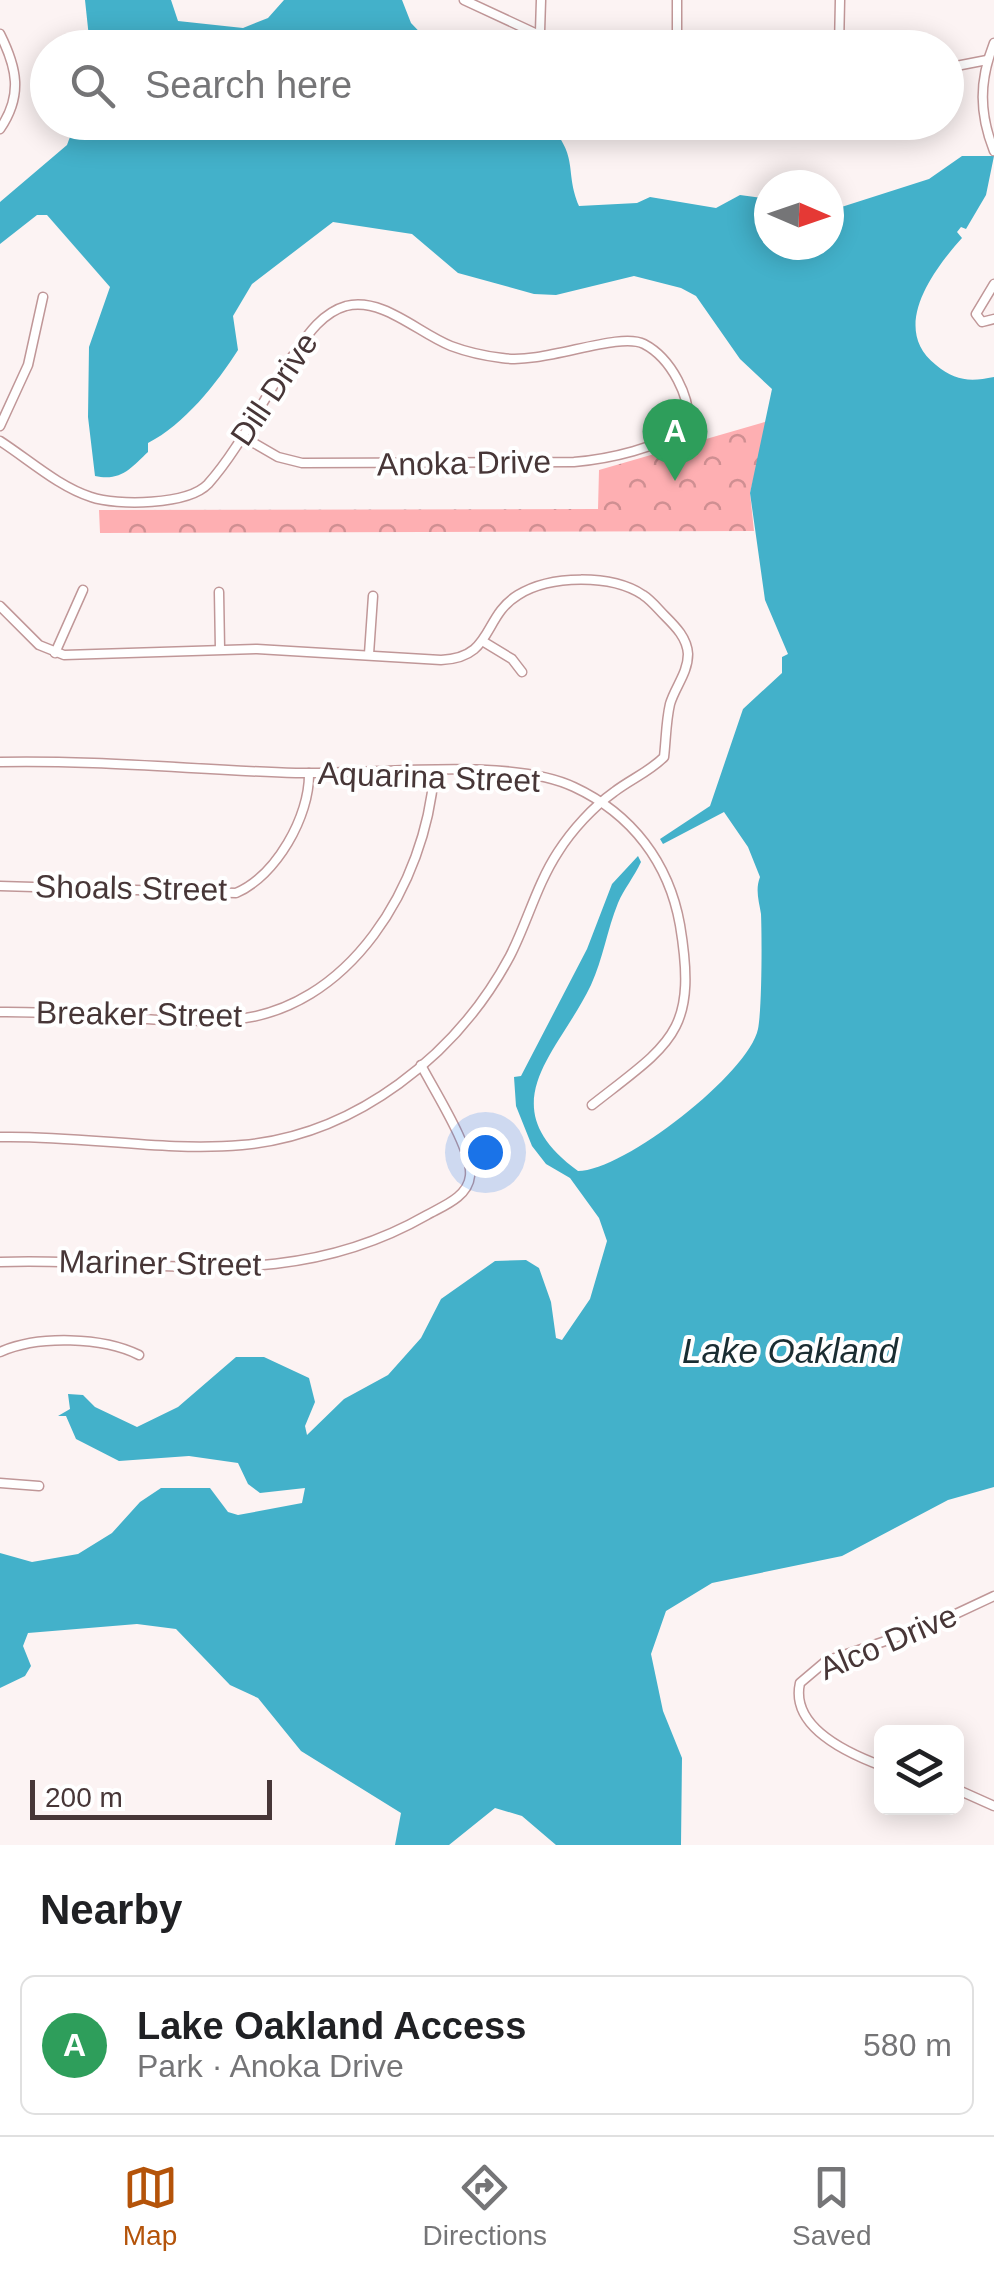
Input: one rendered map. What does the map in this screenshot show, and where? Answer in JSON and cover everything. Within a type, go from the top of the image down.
[{"type":"street","points":[[464,0],[535,30]]},
{"type":"street","points":[[540,30],[541,0]]},
{"type":"street","points":[[677,0],[677,30]]},
{"type":"street","points":[[839,30],[840,0]]},
{"type":"street","points":[[0,34],[3,48],[14,61],[17,88],[0,128]]},
{"type":"street","points":[[994,43],[982,110],[994,151]]},
{"type":"street","points":[[964,65],[988,60]]},
{"type":"street","points":[[994,284],[976,314],[982,322],[994,319]]},
{"type":"street","points":[[0,426],[28,365],[42,297]]},
{"type":"street","name":"Dill Drive","points":[[0,442],[92,498],[180,499],[198,492],[225,462],[312,329],[333,312],[354,305],[386,311],[451,346],[514,360],[542,360],[615,342],[642,343],[662,361],[685,395],[690,408],[688,427]]},
{"type":"street","name":"Anoka Drive","points":[[240,435],[278,457],[302,463],[546,463],[601,459],[676,436],[688,427]]},
{"type":"street","points":[[0,608],[39,645],[55,654],[220,649],[453,660],[484,642],[498,614],[517,595],[536,586],[600,581],[642,594],[680,631],[687,660],[671,702],[664,757],[601,802],[556,854],[509,958],[455,1032],[421,1065],[358,1111],[285,1139],[239,1145],[0,1136]]},
{"type":"street","points":[[55,654],[83,590]]},
{"type":"street","points":[[219,592],[220,649]]},
{"type":"street","points":[[369,654],[373,596]]},
{"type":"street","points":[[484,642],[512,659],[522,672]]},
{"type":"street","name":"Aquarina Street","points":[[0,762],[549,778],[601,802],[643,840],[664,870],[678,916],[686,996],[679,1024],[662,1050],[592,1105]]},
{"type":"street","name":"Shoals Street","points":[[0,886],[236,893],[260,876],[284,847],[303,810],[309,773]]},
{"type":"street","name":"Breaker Street","points":[[0,1012],[228,1020],[284,1008],[332,979],[378,928],[397,899],[423,844],[434,773]]},
{"type":"street","name":"Mariner Street","points":[[0,1262],[260,1268],[350,1251],[414,1222],[464,1192],[470,1180],[466,1157],[421,1065]]},
{"type":"street","points":[[0,1352],[28,1344],[100,1344],[120,1345],[140,1355]]},
{"type":"street","points":[[0,1483],[39,1486]]},
{"type":"street","name":"Alco Drive","points":[[874,1762],[823,1735],[798,1700],[804,1678],[826,1661],[930,1626],[994,1596]]},
{"type":"street","points":[[964,1793],[994,1806]]},
{"type":"green space","points":[[768,421],[750,493],[754,531],[100,533],[99,510],[598,509],[599,470]]},
{"type":"water","points":[[85,0],[171,0],[178,21],[243,28],[268,18],[284,0],[402,0],[418,30],[88,30]]},
{"type":"water","name":"Lake Oakland","points":[[69,140],[561,140],[568,155],[579,206],[637,203],[650,197],[716,208],[740,195],[754,197],[754,260],[844,260],[844,206],[929,179],[962,156],[994,156],[986,195],[966,229],[961,227],[957,232],[962,238],[921,298],[916,334],[922,350],[950,374],[970,380],[994,377],[994,1487],[948,1500],[842,1556],[712,1583],[666,1611],[651,1654],[663,1711],[682,1758],[681,1845],[556,1845],[522,1816],[495,1808],[449,1845],[395,1845],[401,1813],[301,1751],[258,1698],[230,1685],[176,1629],[137,1624],[28,1633],[23,1646],[31,1666],[25,1676],[0,1688],[0,1553],[32,1562],[78,1554],[112,1533],[140,1502],[161,1488],[210,1488],[228,1512],[238,1515],[302,1503],[305,1488],[260,1493],[248,1484],[238,1463],[189,1456],[119,1461],[76,1439],[66,1416],[58,1416],[70,1409],[68,1394],[83,1395],[95,1407],[137,1427],[178,1407],[236,1357],[264,1357],[309,1378],[315,1402],[305,1426],[307,1435],[344,1399],[388,1375],[421,1338],[441,1299],[495,1261],[526,1260],[539,1268],[551,1302],[556,1338],[562,1340],[590,1299],[607,1241],[599,1218],[570,1178],[546,1164],[532,1146],[516,1106],[514,1077],[521,1076],[587,949],[612,884],[638,856],[641,862],[618,903],[591,985],[538,1079],[534,1101],[537,1124],[551,1147],[578,1171],[599,1167],[624,1155],[653,1138],[709,1093],[750,1048],[758,1029],[760,877],[748,847],[724,812],[663,844],[660,839],[710,806],[743,709],[782,673],[782,657],[788,654],[765,600],[750,493],[772,389],[740,359],[696,296],[681,288],[634,276],[556,295],[534,294],[458,273],[412,234],[333,222],[252,284],[233,316],[238,350],[199,402],[174,426],[148,443],[148,452],[131,468],[112,477],[95,476],[88,417],[89,347],[110,287],[47,215],[37,215],[0,244],[0,202]]},
{"type":"place","name":"Lake Oakland Access","points":[[675,481]]}]
